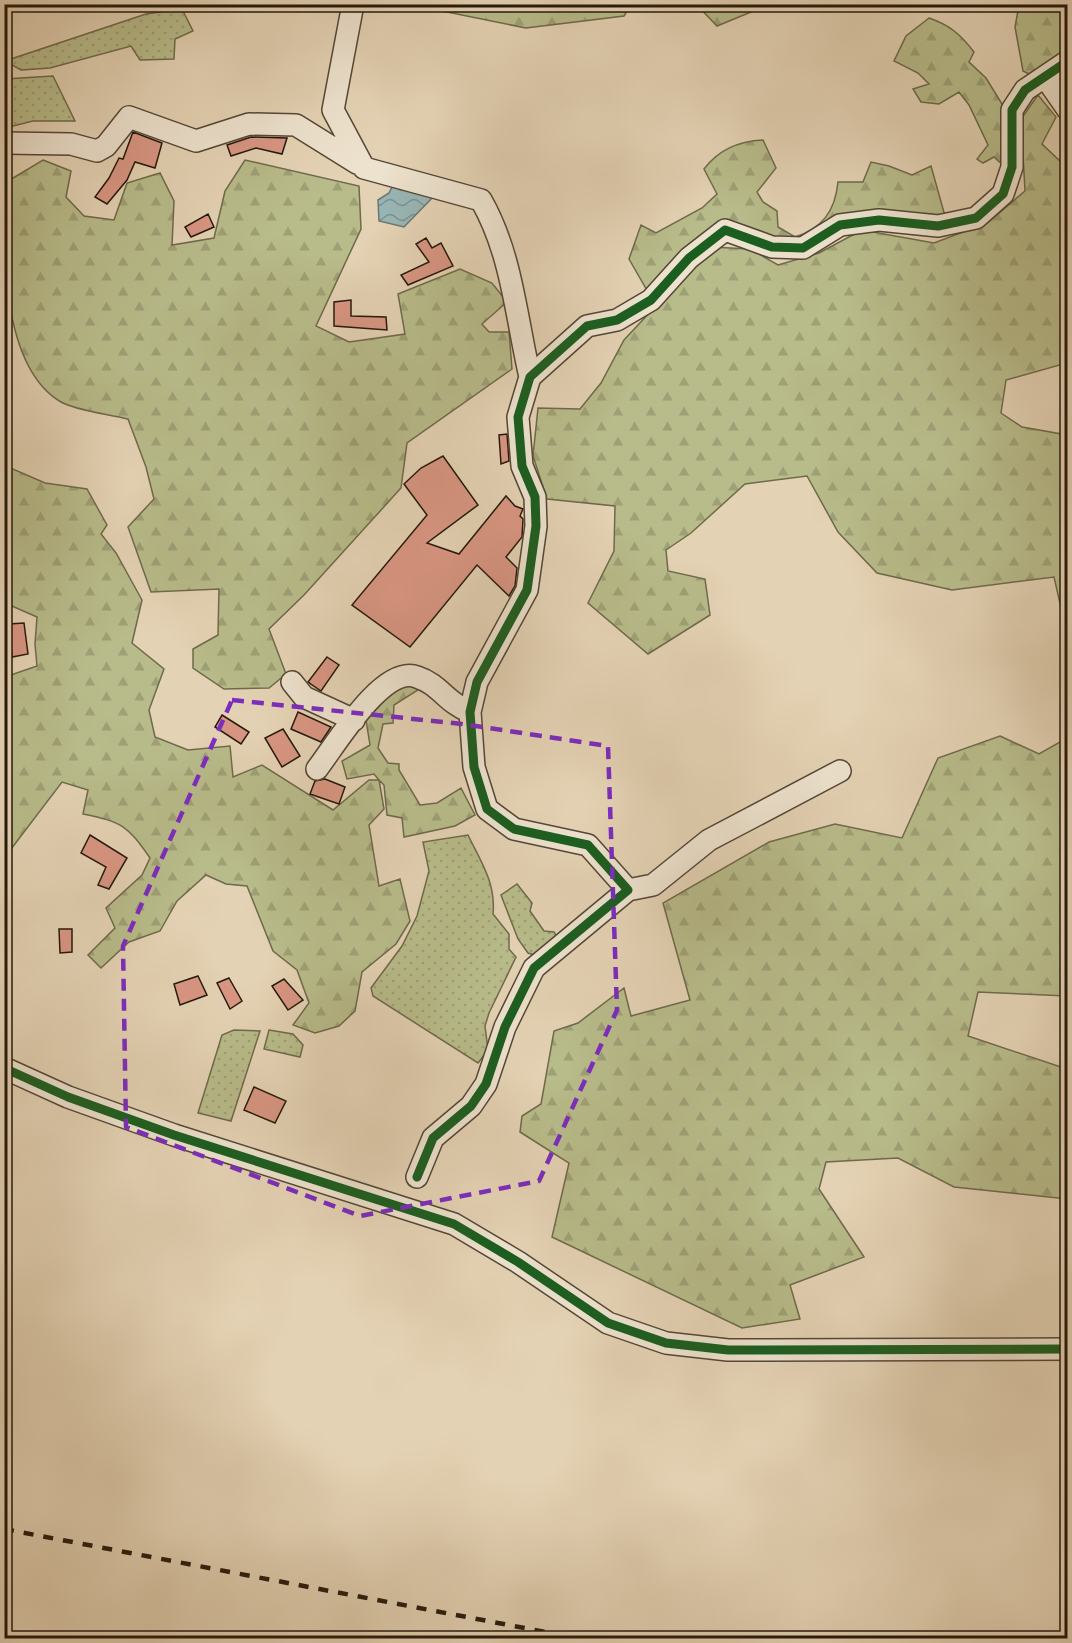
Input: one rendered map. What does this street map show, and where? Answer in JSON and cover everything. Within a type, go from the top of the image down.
[{"type":"street","points":[[353,4],[333,110],[364,168]]},
{"type":"street","points":[[530,377],[586,326],[617,320],[651,300],[689,258],[725,230],[772,247],[803,249],[840,225],[879,220],[938,226],[976,218],[1003,194],[1012,167],[1012,110],[1025,90],[1068,61]]},
{"type":"street","points":[[1045,76],[1068,110]]},
{"type":"street","points":[[4,143],[71,144],[98,151],[106,146],[129,117],[196,141],[249,124],[296,125],[364,168],[481,200],[493,220],[505,258],[530,377],[518,417],[522,466],[535,497],[536,516],[527,590],[477,682],[470,712],[474,768],[488,809],[514,829],[588,845],[628,890]]},
{"type":"street","points":[[317,769],[354,720],[388,682],[414,675],[433,684],[454,705],[470,712]]},
{"type":"street","points":[[292,682],[304,697],[354,720]]},
{"type":"street","points":[[417,1177],[433,1138],[471,1106],[486,1084],[505,1027],[534,968],[628,890],[653,885],[709,840],[840,771]]},
{"type":"street","points":[[4,1068],[68,1097],[174,1135],[454,1224],[518,1262],[608,1323],[666,1342],[728,1350],[1068,1349]]},
{"type":"highlighted area","points":[[232,700],[462,724],[608,746],[617,1010],[539,1181],[360,1216],[126,1127],[123,946]]},
{"type":"green space","points":[[435,4],[631,5],[624,16],[526,28],[432,9]]},
{"type":"green space","points":[[697,5],[768,5],[717,26]]},
{"type":"green space","points":[[1019,5],[1067,5],[1067,93],[1023,71],[1015,27]]},
{"type":"green space","points":[[182,9],[193,31],[175,39],[174,59],[140,60],[131,46],[50,68],[21,70],[5,61],[146,14]]},
{"type":"green space","points":[[929,18],[949,27],[969,46],[974,52],[969,62],[986,78],[1002,104],[1001,125],[1006,168],[994,157],[983,163],[977,159],[988,145],[969,105],[959,92],[939,104],[921,102],[913,89],[929,84],[918,73],[894,61],[906,36]]},
{"type":"green space","points":[[53,76],[75,121],[33,121],[5,128],[5,79]]},
{"type":"green space","points":[[1038,95],[1056,117],[1042,144],[1060,161],[1067,163],[1067,363],[1006,380],[1001,413],[1022,427],[1067,435],[1067,634],[1054,577],[952,590],[877,573],[838,532],[807,476],[745,484],[691,533],[666,550],[668,571],[705,579],[710,615],[648,654],[588,603],[614,551],[615,506],[547,499],[533,456],[538,408],[580,409],[601,383],[624,340],[711,247],[750,249],[778,265],[819,253],[862,230],[934,243],[987,223],[1025,191],[1021,119]]},
{"type":"green space","points":[[763,140],[776,168],[757,192],[763,202],[777,211],[778,227],[795,237],[813,229],[826,217],[834,202],[838,182],[863,182],[871,162],[912,175],[931,166],[945,216],[788,242],[733,222],[648,292],[629,259],[641,225],[656,233],[702,208],[717,194],[704,169],[710,162],[730,147]]},
{"type":"green space","points":[[43,160],[71,171],[66,197],[84,216],[114,220],[127,183],[160,173],[174,201],[172,245],[214,238],[225,191],[245,160],[359,186],[361,229],[316,326],[349,342],[405,334],[398,294],[460,269],[492,283],[507,302],[482,324],[489,332],[509,332],[512,369],[407,443],[401,488],[304,595],[269,629],[286,674],[269,688],[224,689],[193,668],[193,649],[218,635],[219,589],[151,592],[128,527],[154,499],[146,467],[128,419],[84,410],[61,402],[41,385],[26,361],[16,333],[5,268],[4,236],[8,181]]},
{"type":"green space","points":[[4,462],[8,467],[45,483],[87,489],[107,525],[101,534],[116,553],[142,600],[132,643],[164,669],[149,710],[155,737],[188,750],[230,746],[233,777],[262,765],[333,810],[369,780],[379,780],[384,809],[369,825],[379,886],[400,879],[410,921],[396,944],[362,972],[355,1011],[339,1026],[315,1033],[293,1025],[309,1003],[297,970],[273,951],[247,886],[226,884],[206,875],[177,901],[160,931],[129,942],[101,968],[88,955],[115,928],[106,908],[142,875],[150,858],[135,838],[122,827],[107,820],[83,814],[88,790],[62,782],[5,857],[5,677],[37,666],[35,644],[37,617],[5,603]]},
{"type":"green space","points":[[414,675],[418,690],[394,705],[393,723],[383,724],[378,748],[388,763],[399,764],[399,770],[420,805],[437,803],[461,788],[475,815],[455,826],[404,837],[402,818],[387,815],[384,785],[374,774],[347,779],[342,761],[370,745],[365,714]]},
{"type":"green space","points":[[1000,736],[1039,754],[1067,738],[1067,996],[978,992],[968,1036],[1067,1069],[1067,1199],[954,1187],[898,1158],[826,1162],[819,1189],[864,1257],[790,1285],[800,1319],[742,1328],[552,1237],[569,1163],[520,1132],[522,1116],[541,1104],[554,1031],[578,1023],[624,988],[631,1016],[690,1000],[663,903],[769,842],[835,824],[902,838],[938,758]]},
{"type":"green space","points":[[468,835],[490,882],[493,914],[509,934],[509,949],[516,957],[489,1013],[485,1026],[488,1050],[478,1063],[373,996],[371,988],[402,946],[417,916],[429,871],[423,842]]},
{"type":"green space","points":[[517,884],[532,903],[530,911],[544,931],[554,932],[560,943],[538,956],[528,953],[518,939],[501,895]]},
{"type":"green space","points":[[234,1030],[260,1031],[231,1121],[198,1113],[222,1035]]},
{"type":"green space","points":[[269,1030],[293,1034],[303,1045],[300,1057],[264,1049]]},
{"type":"water","points":[[393,185],[436,194],[404,227],[379,221],[378,200],[389,193]]},
{"type":"building","points":[[133,132],[162,143],[155,168],[135,162],[127,180],[107,204],[95,197],[109,178],[119,158],[123,159]]},
{"type":"building","points":[[251,137],[287,138],[282,154],[256,148],[231,156],[227,145]]},
{"type":"building","points":[[208,214],[214,227],[191,237],[185,227]]},
{"type":"building","points":[[426,238],[432,248],[441,243],[453,266],[408,285],[401,275],[429,262],[416,244]]},
{"type":"building","points":[[351,300],[351,316],[386,317],[387,330],[334,326],[334,302]]},
{"type":"building","points":[[507,434],[509,461],[501,464],[499,435]]},
{"type":"building","points":[[443,456],[478,505],[427,543],[459,554],[506,496],[515,506],[523,509],[520,516],[523,519],[522,537],[506,557],[517,568],[515,586],[509,596],[477,565],[410,647],[352,605],[427,515],[404,484],[421,468]]},
{"type":"building","points":[[24,623],[28,654],[12,657],[9,624]]},
{"type":"building","points":[[327,657],[339,665],[321,691],[308,682]]},
{"type":"building","points":[[298,712],[331,727],[321,742],[291,729]]},
{"type":"building","points":[[222,715],[249,732],[241,744],[215,727]]},
{"type":"building","points":[[283,729],[300,756],[282,767],[265,738]]},
{"type":"building","points":[[325,779],[345,787],[339,804],[310,794],[315,781]]},
{"type":"building","points":[[90,835],[127,858],[109,889],[98,885],[106,867],[81,853]]},
{"type":"building","points":[[59,929],[72,929],[72,952],[60,953]]},
{"type":"building","points":[[198,976],[207,995],[180,1005],[174,984]]},
{"type":"building","points":[[229,978],[242,1001],[230,1009],[217,983]]},
{"type":"building","points":[[284,979],[303,1000],[288,1010],[272,986]]},
{"type":"building","points":[[254,1087],[286,1101],[275,1123],[244,1110]]},
{"type":"railway","points":[[4,1529],[577,1638]]},
{"type":"cycle path","points":[[417,1177],[433,1138],[471,1106],[486,1084],[505,1027],[534,968],[628,890],[588,845],[514,829],[487,809],[474,767],[470,712],[477,682],[527,590],[536,526],[535,497],[522,466],[518,417],[530,377],[587,326],[617,320],[651,300],[689,258],[725,230],[772,247],[803,248],[840,225],[879,220],[938,226],[976,218],[1003,194],[1012,167],[1012,110],[1025,90],[1068,61]]},
{"type":"cycle path","points":[[4,1068],[68,1097],[174,1135],[454,1224],[518,1262],[608,1323],[666,1343],[728,1350],[1068,1349]]}]
